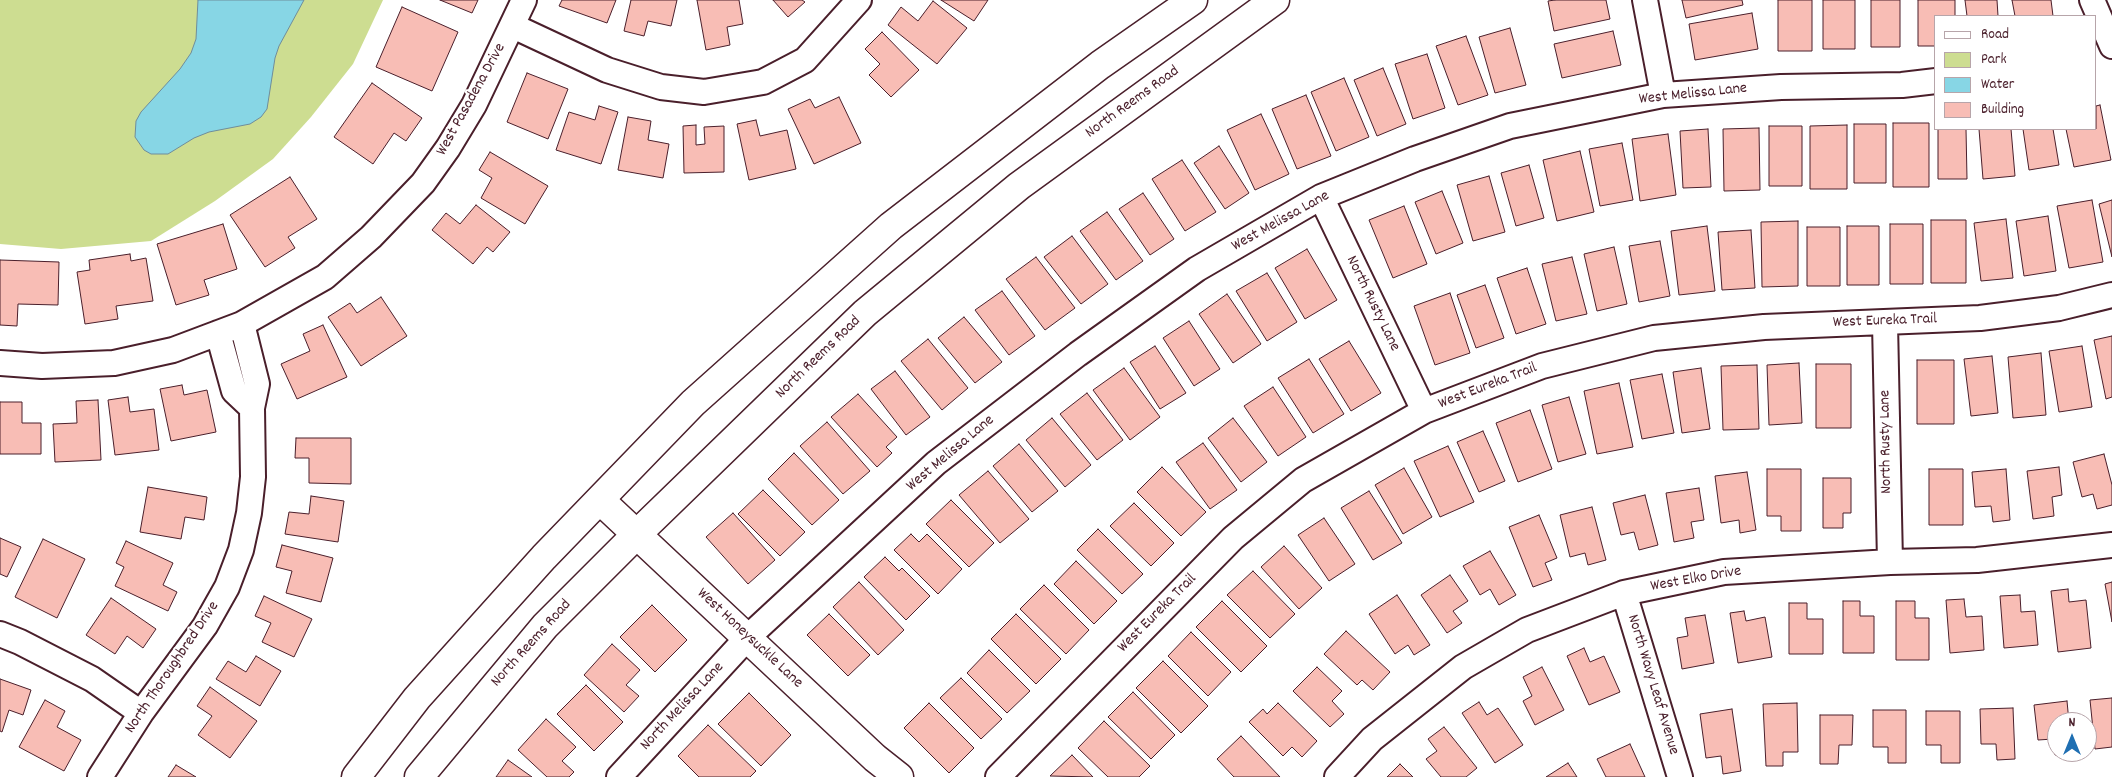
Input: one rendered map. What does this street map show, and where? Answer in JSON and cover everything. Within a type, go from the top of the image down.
[{"type":"main road","points":[[356,777],[418,698],[544,558],[694,403],[891,226],[1100,65],[1194,0]]},
{"type":"main road","name":"North Reems Road","points":[[419,777],[545,626],[865,313],[1019,186],[1275,0]]},
{"type":"main road","name":"West Honeysuckle Lane","points":[[600,500],[875,758],[900,777]]},
{"type":"street","name":"West Pasadena Drive","points":[[0,363],[42,366],[114,363],[172,350],[242,324],[325,277],[371,237],[423,183],[448,148],[474,105],[524,0]]},
{"type":"street","points":[[513,26],[607,70],[661,87],[704,92],[763,82],[805,60],[859,0]]},
{"type":"street","points":[[1645,0],[1663,95]]},
{"type":"street","points":[[2092,0],[2112,48],[2097,54]]},
{"type":"street","name":"West Melissa Lane","points":[[748,638],[936,463],[1070,360],[1197,269],[1321,197],[1415,159],[1510,126],[1663,95],[1781,87],[1902,85],[1934,82]]},
{"type":"street","name":"North Rusty Lane","points":[[1321,197],[1424,412]]},
{"type":"street","name":"West Eureka Trail","points":[[998,777],[1233,538],[1303,480],[1424,412],[1542,366],[1654,338],[1764,327],[1980,318],[2059,308],[2112,295]]},
{"type":"street","name":"North Rusty Lane","points":[[1885,323],[1890,562]]},
{"type":"street","name":"North Thoroughbred Drive","points":[[100,777],[141,713],[205,626],[227,587],[241,550],[249,514],[253,477],[252,408],[257,384],[242,324]]},
{"type":"street","points":[[218,333],[234,391],[252,408]]},
{"type":"street","name":"West Elko Drive","points":[[1337,777],[1372,739],[1463,667],[1527,630],[1624,593],[1724,572],[1890,562],[1977,560],[2112,545]]},
{"type":"street","name":"North Wavy Leaf Avenue","points":[[1624,593],[1680,777]]},
{"type":"street","points":[[0,634],[20,642],[92,679],[141,713]]},
{"type":"street","name":"North Melissa Lane","points":[[619,777],[748,638]]},
{"type":"green space","points":[[0,0],[383,0],[353,64],[311,117],[273,159],[215,201],[151,241],[61,249],[0,244]]},
{"type":"water","points":[[198,0],[304,0],[279,46],[275,58],[267,109],[261,117],[250,124],[209,132],[194,138],[168,154],[151,154],[144,150],[135,137],[136,121],[141,112],[180,69],[191,53],[196,39]]},
{"type":"building","points":[[440,0],[478,0],[472,13]]},
{"type":"building","points":[[562,0],[616,0],[607,23],[559,6]]},
{"type":"building","points":[[631,0],[677,0],[671,26],[648,21],[644,36],[624,31]]},
{"type":"building","points":[[697,0],[739,0],[743,24],[727,27],[730,45],[706,50]]},
{"type":"building","points":[[773,0],[802,0],[805,2],[788,17]]},
{"type":"building","points":[[941,0],[988,0],[974,21]]},
{"type":"building","points":[[1606,0],[1610,19],[1554,31],[1548,1]]},
{"type":"building","points":[[1682,0],[1742,0],[1743,5],[1686,18]]},
{"type":"building","points":[[1778,0],[1812,0],[1812,51],[1778,51]]},
{"type":"building","points":[[1823,0],[1855,0],[1855,49],[1823,49]]},
{"type":"building","points":[[1871,0],[1900,0],[1900,47],[1871,47]]},
{"type":"building","points":[[1918,0],[1955,0],[1955,15],[1934,15],[1934,46],[1918,46]]},
{"type":"building","points":[[1965,0],[1997,0],[1998,15],[1967,15]]},
{"type":"building","points":[[2012,0],[2051,0],[2053,15],[2015,15]]},
{"type":"building","points":[[933,1],[967,28],[937,64],[888,25],[901,7],[918,21]]},
{"type":"building","points":[[402,7],[458,32],[432,91],[376,67]]},
{"type":"building","points":[[1752,13],[1758,49],[1695,60],[1689,24]]},
{"type":"building","points":[[1510,28],[1526,85],[1495,93],[1479,37]]},
{"type":"building","points":[[1613,31],[1621,65],[1562,78],[1554,44]]},
{"type":"building","points":[[882,32],[919,70],[891,97],[869,75],[880,64],[865,49]]},
{"type":"building","points":[[1466,36],[1488,95],[1458,105],[1436,46]]},
{"type":"building","points":[[1427,54],[1445,108],[1413,119],[1395,64]]},
{"type":"building","points":[[1383,68],[1406,124],[1377,136],[1354,80]]},
{"type":"building","points":[[527,73],[568,89],[548,139],[507,122]]},
{"type":"building","points":[[1344,78],[1369,137],[1336,151],[1311,92]]},
{"type":"building","points":[[372,83],[422,118],[406,141],[394,133],[373,164],[334,137]]},
{"type":"building","points":[[1306,95],[1331,156],[1297,169],[1272,109]]},
{"type":"building","points":[[839,97],[861,143],[814,164],[788,109],[810,99],[815,108]]},
{"type":"building","points":[[2100,105],[2111,160],[2074,167],[2066,130],[2097,130],[2097,106]]},
{"type":"building","points":[[599,106],[618,112],[601,164],[556,150],[569,112],[595,120]]},
{"type":"building","points":[[1261,114],[1289,174],[1255,190],[1227,130]]},
{"type":"building","points":[[628,117],[651,121],[648,140],[669,144],[663,178],[618,170]]},
{"type":"building","points":[[756,120],[760,136],[787,130],[796,169],[749,180],[737,124]]},
{"type":"building","points":[[1893,123],[1929,123],[1929,187],[1893,187]]},
{"type":"building","points":[[1854,124],[1886,124],[1886,183],[1854,183]]},
{"type":"building","points":[[696,125],[696,145],[705,144],[704,127],[724,126],[724,172],[684,173],[683,126]]},
{"type":"building","points":[[1847,125],[1847,189],[1810,189],[1810,126]]},
{"type":"building","points":[[1769,126],[1802,126],[1802,186],[1769,186]]},
{"type":"building","points":[[1759,128],[1760,190],[1724,191],[1723,129]]},
{"type":"building","points":[[1708,129],[1711,187],[1683,188],[1680,131]]},
{"type":"building","points":[[1938,130],[1966,130],[1967,179],[1938,179]]},
{"type":"building","points":[[1979,130],[2011,130],[2015,176],[1983,179]]},
{"type":"building","points":[[2023,130],[2053,130],[2059,165],[2029,170]]},
{"type":"building","points":[[1668,134],[1676,195],[1640,201],[1632,139]]},
{"type":"building","points":[[1622,143],[1633,200],[1600,206],[1589,149]]},
{"type":"building","points":[[1219,146],[1249,193],[1225,209],[1194,163]]},
{"type":"building","points":[[1580,151],[1594,212],[1557,221],[1543,160]]},
{"type":"building","points":[[490,152],[548,186],[525,224],[481,198],[492,178],[479,170]]},
{"type":"building","points":[[1182,160],[1216,212],[1185,231],[1152,179]]},
{"type":"building","points":[[1529,165],[1544,218],[1516,226],[1501,173]]},
{"type":"building","points":[[1489,176],[1505,232],[1473,241],[1457,185]]},
{"type":"building","points":[[290,177],[317,219],[288,237],[295,248],[265,267],[230,215]]},
{"type":"building","points":[[1442,191],[1463,243],[1436,254],[1415,202]]},
{"type":"building","points":[[1143,193],[1174,239],[1150,255],[1119,209]]},
{"type":"building","points":[[2092,200],[2103,262],[2069,268],[2057,206]]},
{"type":"building","points":[[2112,200],[2112,257],[2099,204]]},
{"type":"building","points":[[476,205],[510,232],[493,252],[487,247],[473,264],[432,230],[446,213],[460,224]]},
{"type":"building","points":[[1404,206],[1427,264],[1393,278],[1369,220]]},
{"type":"building","points":[[1107,212],[1143,261],[1116,280],[1080,231]]},
{"type":"building","points":[[2048,216],[2056,271],[2024,276],[2016,221]]},
{"type":"building","points":[[2006,219],[2013,278],[1981,281],[1974,223]]},
{"type":"building","points":[[1931,220],[1966,220],[1966,283],[1931,283]]},
{"type":"building","points":[[1798,221],[1798,286],[1762,287],[1761,222]]},
{"type":"building","points":[[223,224],[237,269],[204,280],[209,295],[176,305],[157,244]]},
{"type":"building","points":[[1890,224],[1923,224],[1923,284],[1890,284]]},
{"type":"building","points":[[1707,226],[1715,291],[1679,295],[1671,231]]},
{"type":"building","points":[[1847,226],[1879,226],[1879,285],[1847,285]]},
{"type":"building","points":[[1807,227],[1840,227],[1840,286],[1807,286]]},
{"type":"building","points":[[1751,230],[1755,288],[1722,290],[1718,232]]},
{"type":"building","points":[[1072,236],[1108,284],[1081,304],[1044,257]]},
{"type":"building","points":[[1660,241],[1670,296],[1639,302],[1629,246]]},
{"type":"building","points":[[1614,247],[1627,304],[1597,311],[1584,254]]},
{"type":"building","points":[[1307,249],[1337,300],[1305,319],[1275,268]]},
{"type":"building","points":[[130,254],[131,261],[146,258],[153,301],[116,306],[118,319],[85,324],[77,272],[90,270],[89,260]]},
{"type":"building","points":[[1036,257],[1075,308],[1045,330],[1006,279]]},
{"type":"building","points":[[1572,257],[1587,314],[1556,321],[1542,264]]},
{"type":"building","points":[[0,260],[59,262],[58,305],[18,304],[17,326],[0,325]]},
{"type":"building","points":[[1527,268],[1546,324],[1516,334],[1497,278]]},
{"type":"building","points":[[1267,273],[1297,322],[1267,341],[1236,291]]},
{"type":"building","points":[[1485,285],[1504,338],[1476,348],[1457,295]]},
{"type":"building","points":[[1002,291],[1035,336],[1009,355],[975,310]]},
{"type":"building","points":[[1450,293],[1470,353],[1435,365],[1414,306]]},
{"type":"building","points":[[1227,294],[1261,344],[1233,363],[1199,314]]},
{"type":"building","points":[[381,297],[407,336],[361,366],[328,317],[350,303],[357,313]]},
{"type":"building","points":[[964,317],[1002,362],[975,383],[938,338]]},
{"type":"building","points":[[1189,321],[1220,369],[1194,386],[1163,338]]},
{"type":"building","points":[[323,325],[347,377],[297,399],[281,364],[310,351],[303,334]]},
{"type":"building","points":[[2112,336],[2112,397],[2106,399],[2094,340]]},
{"type":"building","points":[[928,339],[968,388],[942,410],[901,361]]},
{"type":"building","points":[[1349,341],[1381,393],[1351,411],[1319,359]]},
{"type":"building","points":[[1155,346],[1186,393],[1160,409],[1130,362]]},
{"type":"building","points":[[2082,346],[2092,407],[2059,412],[2049,351]]},
{"type":"building","points":[[2041,353],[2046,415],[2013,418],[2008,357]]},
{"type":"building","points":[[1992,356],[1998,413],[1971,416],[1964,359]]},
{"type":"building","points":[[1309,359],[1344,414],[1313,433],[1278,378]]},
{"type":"building","points":[[1917,360],[1954,360],[1954,424],[1917,424]]},
{"type":"building","points":[[1799,363],[1802,423],[1769,425],[1767,365]]},
{"type":"building","points":[[1816,364],[1851,364],[1851,428],[1816,428]]},
{"type":"building","points":[[1757,365],[1759,429],[1723,430],[1721,366]]},
{"type":"building","points":[[1124,368],[1160,417],[1130,440],[1093,390]]},
{"type":"building","points":[[1701,368],[1710,429],[1682,433],[1673,372]]},
{"type":"building","points":[[895,371],[930,417],[906,435],[871,389]]},
{"type":"building","points":[[1662,374],[1674,433],[1642,439],[1630,380]]},
{"type":"building","points":[[1619,383],[1633,447],[1597,454],[1584,391]]},
{"type":"building","points":[[182,385],[184,395],[207,390],[216,432],[171,441],[160,389]]},
{"type":"building","points":[[1273,387],[1306,437],[1278,456],[1244,406]]},
{"type":"building","points":[[1087,393],[1123,440],[1097,460],[1060,414]]},
{"type":"building","points":[[858,394],[897,437],[886,447],[892,453],[877,467],[831,417]]},
{"type":"building","points":[[128,397],[130,412],[154,409],[159,450],[115,455],[108,400]]},
{"type":"building","points":[[1569,397],[1586,454],[1558,462],[1542,405]]},
{"type":"building","points":[[98,400],[101,460],[55,462],[53,424],[77,423],[76,401]]},
{"type":"building","points":[[0,402],[22,402],[22,423],[41,423],[41,454],[0,454]]},
{"type":"building","points":[[1530,410],[1552,469],[1518,482],[1496,423]]},
{"type":"building","points":[[1052,418],[1091,465],[1065,487],[1026,440]]},
{"type":"building","points":[[1233,418],[1267,462],[1241,482],[1208,438]]},
{"type":"building","points":[[827,422],[870,471],[843,494],[800,446]]},
{"type":"building","points":[[1483,431],[1505,481],[1479,492],[1457,442]]},
{"type":"building","points":[[296,438],[351,438],[351,484],[309,483],[309,458],[295,458]]},
{"type":"building","points":[[1203,443],[1237,490],[1210,509],[1176,462]]},
{"type":"building","points":[[1019,444],[1058,491],[1032,512],[993,466]]},
{"type":"building","points":[[1448,446],[1474,502],[1440,517],[1414,461]]},
{"type":"building","points":[[794,453],[839,500],[812,525],[768,479]]},
{"type":"building","points":[[2104,454],[2112,485],[2112,505],[2097,509],[2093,494],[2082,497],[2073,462]]},
{"type":"building","points":[[1162,467],[1206,512],[1181,536],[1137,492]]},
{"type":"building","points":[[2059,467],[2062,495],[2052,497],[2054,516],[2033,519],[2027,471]]},
{"type":"building","points":[[1404,468],[1432,517],[1403,534],[1375,485]]},
{"type":"building","points":[[1767,469],[1801,469],[1801,531],[1781,531],[1781,516],[1767,516]]},
{"type":"building","points":[[1929,469],[1963,469],[1963,525],[1929,525]]},
{"type":"building","points":[[2006,469],[2010,520],[1993,522],[1991,506],[1975,507],[1972,472]]},
{"type":"building","points":[[988,471],[1029,519],[1000,543],[959,495]]},
{"type":"building","points":[[1747,472],[1756,530],[1740,533],[1739,520],[1721,523],[1715,476]]},
{"type":"building","points":[[1823,478],[1851,478],[1851,513],[1843,513],[1843,528],[1823,528]]},
{"type":"building","points":[[148,487],[207,497],[204,520],[185,517],[181,539],[140,532]]},
{"type":"building","points":[[1699,488],[1704,520],[1691,522],[1694,538],[1674,542],[1666,493]]},
{"type":"building","points":[[763,490],[805,532],[780,556],[738,514]]},
{"type":"building","points":[[1369,491],[1402,543],[1373,560],[1341,508]]},
{"type":"building","points":[[1645,495],[1658,545],[1639,550],[1634,532],[1621,535],[1613,503]]},
{"type":"building","points":[[311,496],[344,501],[338,542],[285,534],[289,512],[309,514]]},
{"type":"building","points":[[951,500],[994,543],[969,567],[926,524]]},
{"type":"building","points":[[1134,503],[1174,543],[1151,566],[1110,526]]},
{"type":"building","points":[[1592,507],[1606,560],[1588,565],[1585,553],[1570,557],[1560,515]]},
{"type":"building","points":[[733,513],[775,560],[748,584],[706,537]]},
{"type":"building","points":[[1539,515],[1557,558],[1545,563],[1552,580],[1533,587],[1509,527]]},
{"type":"building","points":[[1324,518],[1355,564],[1329,581],[1298,535]]},
{"type":"building","points":[[1098,529],[1143,574],[1122,594],[1077,550]]},
{"type":"building","points":[[911,534],[919,542],[927,534],[962,569],[938,594],[894,550]]},
{"type":"building","points":[[0,538],[21,547],[7,577],[0,574]]},
{"type":"building","points":[[43,539],[85,559],[57,618],[15,597]]},
{"type":"building","points":[[126,541],[173,563],[163,585],[177,592],[168,611],[115,586],[124,567],[116,563]]},
{"type":"building","points":[[282,545],[333,558],[321,602],[286,593],[292,571],[276,567]]},
{"type":"building","points":[[1284,546],[1322,588],[1299,609],[1261,567]]},
{"type":"building","points":[[1490,551],[1516,595],[1499,605],[1490,589],[1480,595],[1463,566]]},
{"type":"building","points":[[885,557],[899,571],[902,568],[930,596],[906,620],[864,577]]},
{"type":"building","points":[[1076,561],[1117,601],[1094,624],[1054,584]]},
{"type":"building","points":[[1253,571],[1295,614],[1270,638],[1227,595]]},
{"type":"building","points":[[1450,575],[1468,601],[1453,611],[1462,623],[1447,633],[1421,595]]},
{"type":"building","points":[[859,582],[904,630],[878,655],[833,607]]},
{"type":"building","points":[[2112,582],[2112,622],[2105,584]]},
{"type":"building","points":[[1044,585],[1089,630],[1066,654],[1020,609]]},
{"type":"building","points":[[2068,589],[2069,602],[2086,600],[2091,648],[2058,652],[2051,591]]},
{"type":"building","points":[[1397,595],[1430,645],[1414,655],[1408,645],[1395,654],[1369,614]]},
{"type":"building","points":[[2020,595],[2021,612],[2035,611],[2038,645],[2004,648],[2000,596]]},
{"type":"building","points":[[264,596],[312,619],[294,657],[262,642],[271,623],[255,616]]},
{"type":"building","points":[[111,598],[156,629],[143,648],[127,636],[115,654],[86,635]]},
{"type":"building","points":[[1964,599],[1966,617],[1982,616],[1984,650],[1950,653],[1946,600]]},
{"type":"building","points":[[1222,601],[1267,646],[1241,672],[1196,627]]},
{"type":"building","points":[[1843,601],[1860,601],[1860,616],[1874,616],[1874,653],[1843,653]]},
{"type":"building","points":[[1896,601],[1915,601],[1915,618],[1929,618],[1929,660],[1896,660]]},
{"type":"building","points":[[1789,603],[1807,603],[1807,619],[1823,619],[1823,654],[1789,654]]},
{"type":"building","points":[[652,605],[687,640],[655,672],[620,637]]},
{"type":"building","points":[[1744,611],[1746,621],[1765,617],[1772,657],[1738,663],[1730,613]]},
{"type":"building","points":[[829,614],[870,655],[848,676],[807,635]]},
{"type":"building","points":[[1016,614],[1061,659],[1036,684],[991,639]]},
{"type":"building","points":[[1705,615],[1714,663],[1682,669],[1677,638],[1688,636],[1685,618]]},
{"type":"building","points":[[1346,631],[1390,672],[1373,690],[1362,680],[1357,685],[1324,654]]},
{"type":"building","points":[[1191,632],[1231,672],[1208,696],[1168,656]]},
{"type":"building","points":[[612,644],[640,670],[626,685],[639,696],[624,712],[584,675]]},
{"type":"building","points":[[1584,648],[1590,662],[1604,656],[1620,692],[1589,705],[1567,656]]},
{"type":"building","points":[[989,650],[1030,691],[1007,713],[967,673]]},
{"type":"building","points":[[256,656],[281,671],[260,706],[216,679],[228,661],[246,672]]},
{"type":"building","points":[[1163,661],[1208,706],[1181,733],[1136,688]]},
{"type":"building","points":[[1317,667],[1342,691],[1332,701],[1344,714],[1330,727],[1293,691]]},
{"type":"building","points":[[1542,667],[1564,710],[1535,725],[1523,701],[1532,696],[1523,677]]},
{"type":"building","points":[[961,678],[1002,719],[981,739],[940,698]]},
{"type":"building","points":[[0,679],[31,690],[23,715],[9,710],[2,732],[0,731]]},
{"type":"building","points":[[586,685],[623,722],[594,751],[557,714]]},
{"type":"building","points":[[210,687],[257,721],[230,758],[198,735],[212,716],[197,706]]},
{"type":"building","points":[[1133,692],[1175,735],[1151,759],[1108,717]]},
{"type":"building","points":[[749,693],[791,735],[761,766],[718,724]]},
{"type":"building","points":[[2112,698],[2112,747],[2097,749],[2097,712],[2091,712],[2090,700]]},
{"type":"building","points":[[45,700],[65,711],[57,727],[81,740],[64,771],[19,747]]},
{"type":"building","points":[[2067,701],[2068,712],[2047,712],[2047,739],[2038,740],[2034,705]]},
{"type":"building","points":[[1479,702],[1487,715],[1498,708],[1523,745],[1495,763],[1462,713]]},
{"type":"building","points":[[929,703],[974,748],[949,773],[904,728]]},
{"type":"building","points":[[1278,703],[1317,741],[1302,757],[1292,747],[1283,756],[1249,722],[1263,709],[1267,714]]},
{"type":"building","points":[[1797,703],[1798,752],[1783,752],[1783,766],[1766,766],[1763,704]]},
{"type":"building","points":[[2013,708],[2015,759],[1997,760],[1996,744],[1981,744],[1980,709]]},
{"type":"building","points":[[1732,709],[1741,771],[1723,774],[1721,756],[1706,758],[1700,714]]},
{"type":"building","points":[[1873,710],[1906,710],[1906,763],[1888,763],[1888,747],[1873,747]]},
{"type":"building","points":[[1926,711],[1960,711],[1960,763],[1941,763],[1941,745],[1926,745]]},
{"type":"building","points":[[1820,715],[1853,715],[1852,745],[1839,745],[1838,764],[1820,764]]},
{"type":"building","points":[[546,719],[576,747],[562,761],[574,772],[569,777],[547,777],[518,750]]},
{"type":"building","points":[[1104,721],[1150,766],[1139,777],[1108,777],[1078,748]]},
{"type":"building","points":[[708,725],[756,771],[750,777],[699,777],[678,756]]},
{"type":"building","points":[[1444,727],[1477,768],[1466,777],[1441,777],[1426,759],[1437,751],[1428,739]]},
{"type":"building","points":[[1241,736],[1280,777],[1234,777],[1217,759]]},
{"type":"building","points":[[1630,744],[1645,777],[1606,777],[1597,759]]},
{"type":"building","points":[[1072,755],[1093,777],[1050,776]]},
{"type":"building","points":[[508,760],[532,777],[496,777]]},
{"type":"building","points":[[1568,763],[1577,777],[1546,777]]},
{"type":"building","points":[[1400,764],[1413,777],[1387,777]]},
{"type":"building","points":[[176,765],[196,777],[168,777]]}]
